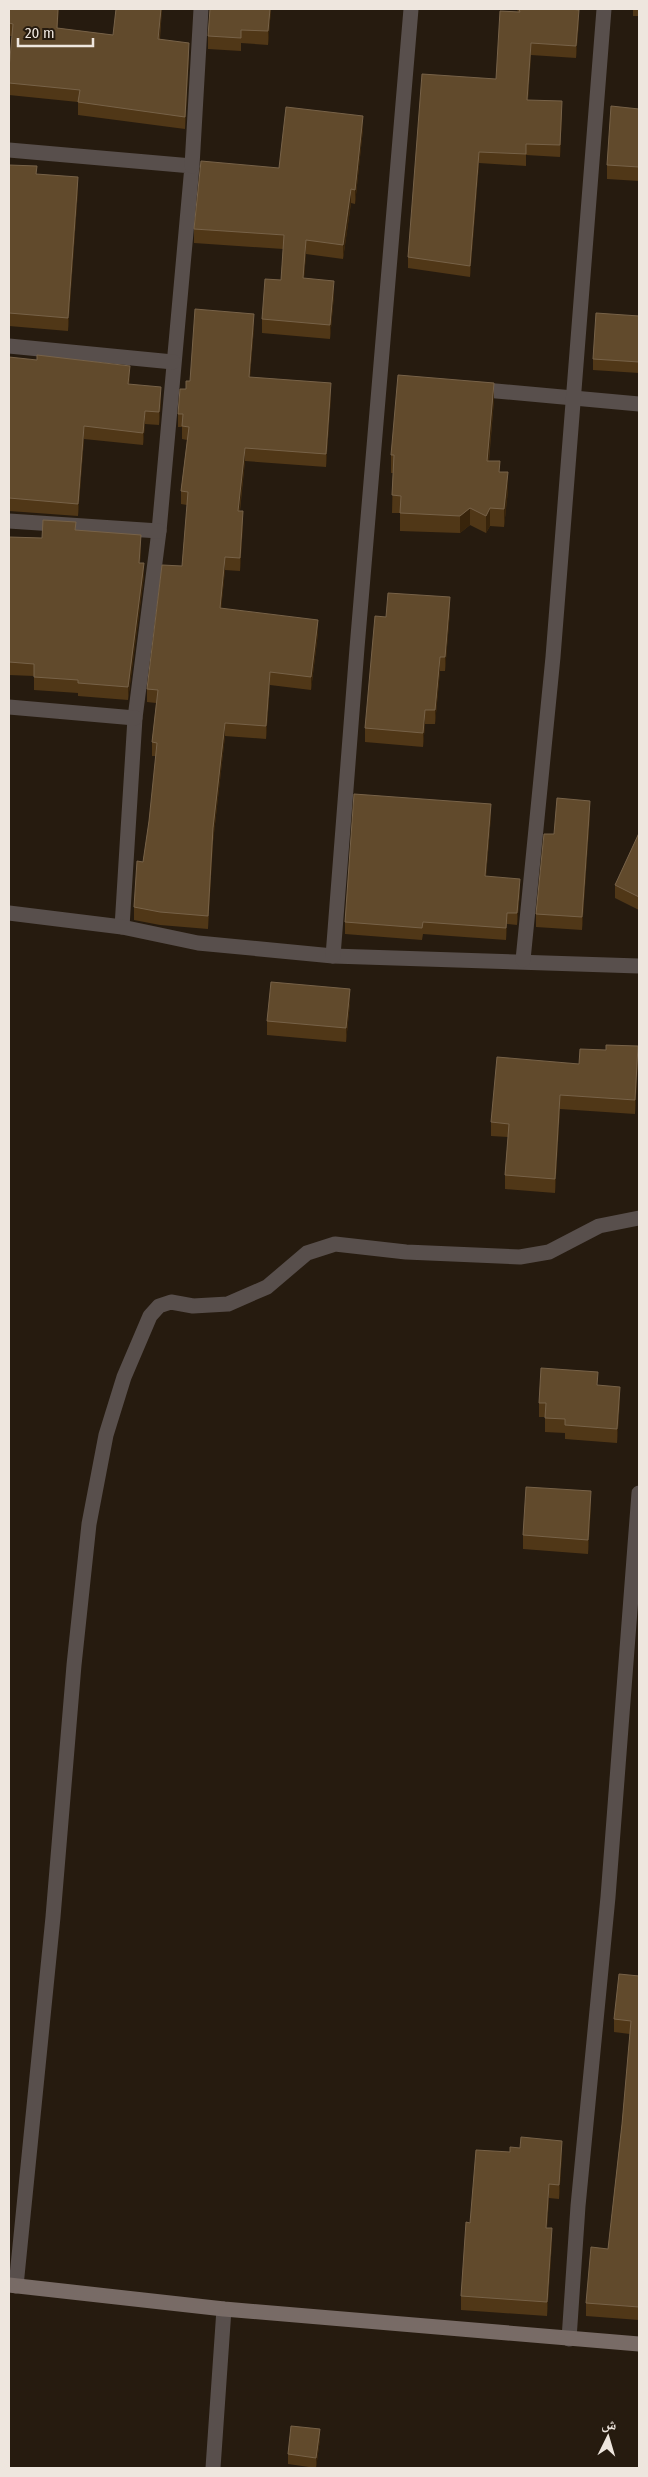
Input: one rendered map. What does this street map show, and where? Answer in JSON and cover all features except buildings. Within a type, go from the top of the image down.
[{"type":"main road","points":[[12,2286],[224,2309],[377,2320],[639,2344]]},
{"type":"street","points":[[122,927],[135,718],[159,531],[192,166],[201,9]]},
{"type":"street","points":[[333,956],[356,648],[411,9]]},
{"type":"street","points":[[523,960],[553,657],[604,9]]},
{"type":"street","points":[[9,150],[192,166]]},
{"type":"street","points":[[9,346],[173,362]]},
{"type":"street","points":[[380,382],[398,383]]},
{"type":"street","points":[[462,388],[574,396],[639,404]]},
{"type":"street","points":[[9,521],[159,531]]},
{"type":"street","points":[[9,707],[135,718]]},
{"type":"street","points":[[9,913],[122,927],[198,943],[333,956],[523,960],[639,966]]},
{"type":"street","points":[[12,2286],[53,1917],[74,1666],[89,1524],[106,1435],[124,1377],[150,1316],[159,1306],[171,1302],[193,1306],[228,1304],[267,1287],[307,1253],[335,1244],[424,1253],[520,1257],[549,1252],[599,1226],[639,1218]]},
{"type":"street","points":[[569,2339],[578,2206],[608,1897],[639,1493]]},
{"type":"street","points":[[213,2468],[224,2309]]}]
